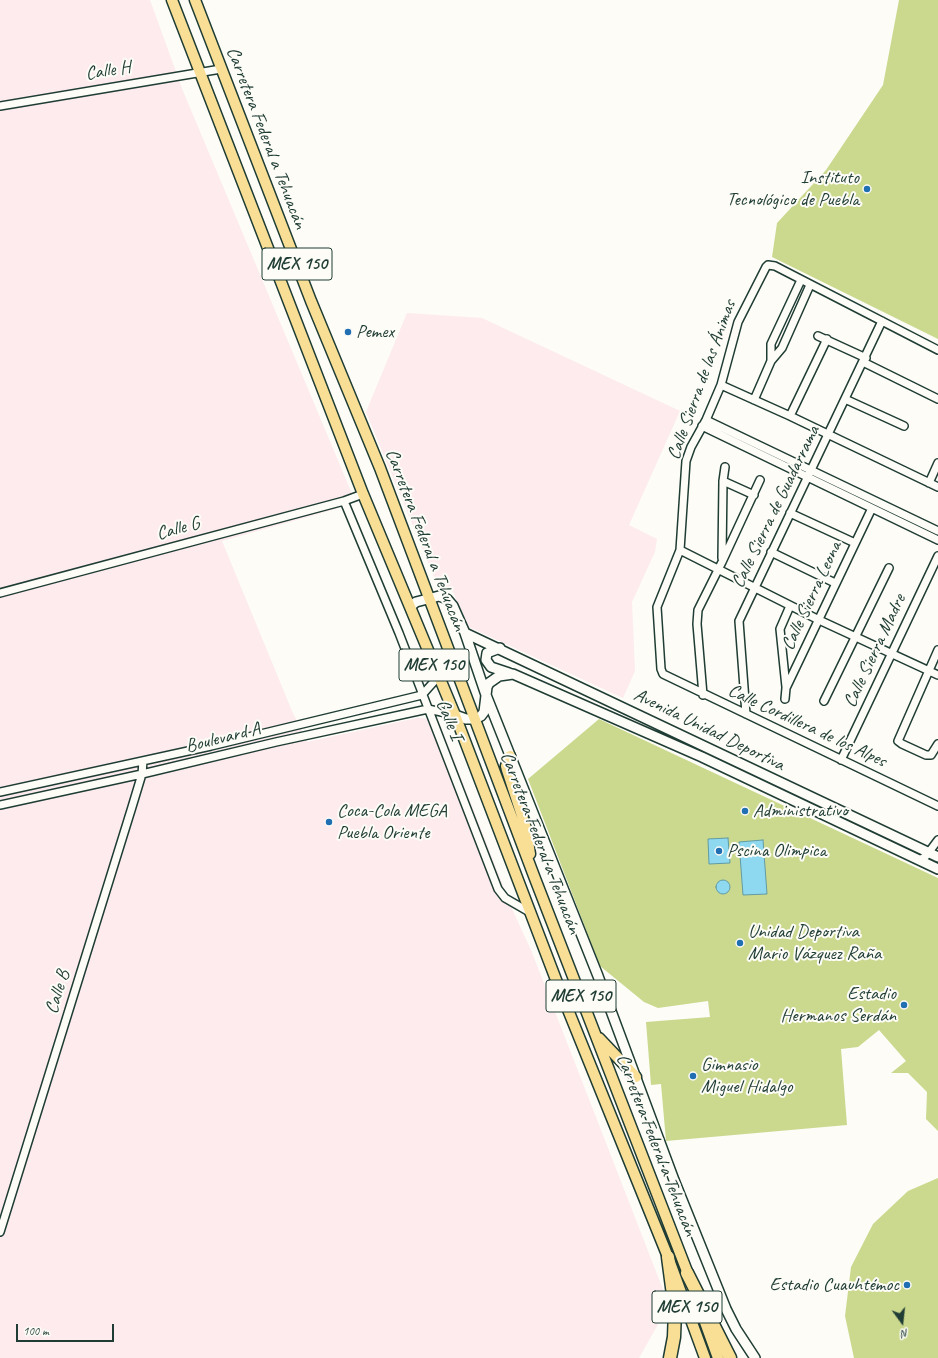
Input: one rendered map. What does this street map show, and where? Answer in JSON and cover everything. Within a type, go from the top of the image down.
[{"type":"highway","points":[[668,1257],[675,1310],[674,1337],[670,1358]]},
{"type":"highway","points":[[687,1273],[730,1358]]},
{"type":"main road","name":"Carretera Federal a Tehuacán","points":[[172,0],[363,494],[439,676],[558,986],[668,1257]]},
{"type":"main road","name":"Carretera Federal a Tehuacán","points":[[195,0],[311,301],[380,468],[534,876],[687,1273]]},
{"type":"main road","points":[[510,756],[506,766],[526,828],[534,876]]},
{"type":"main road","points":[[594,1032],[636,1077]]},
{"type":"main road","name":"MEX 150","points":[[668,1257],[705,1358]]},
{"type":"main road","name":"MEX 150","points":[[687,1273],[718,1358]]},
{"type":"street","name":"Calle H","points":[[0,106],[221,68]]},
{"type":"street","name":"Calle Sierra de las Ánimas","points":[[663,674],[660,669],[657,607],[680,550],[686,461],[691,447],[704,423],[721,385],[738,322],[768,265],[801,280]]},
{"type":"street","points":[[771,360],[771,344],[801,280],[938,350]]},
{"type":"street","points":[[754,400],[771,360],[782,348],[810,284]]},
{"type":"street","name":"Calle Sierra de Guadarrama","points":[[746,714],[738,629],[739,621],[882,321]]},
{"type":"street","points":[[818,336],[938,398]]},
{"type":"street","points":[[790,416],[827,340]]},
{"type":"street","points":[[721,385],[829,434],[938,487]]},
{"type":"street","points":[[845,399],[904,426]]},
{"type":"street","points":[[704,423],[938,531]]},
{"type":"street","points":[[929,483],[938,463]]},
{"type":"street","points":[[722,562],[723,481],[725,467]]},
{"type":"street","points":[[810,473],[872,508],[938,540]]},
{"type":"street","points":[[703,695],[697,624],[698,610],[760,480]]},
{"type":"street","points":[[723,481],[754,495]]},
{"type":"street","name":"Calle G","points":[[0,593],[344,501],[363,494]]},
{"type":"street","name":"Calle I","points":[[344,501],[399,634],[498,889],[505,898],[531,914]]},
{"type":"street","name":"Calle Sierra Leona","points":[[785,699],[786,688],[872,508]]},
{"type":"street","points":[[790,513],[855,543]]},
{"type":"street","points":[[680,550],[790,606],[938,675]]},
{"type":"street","points":[[771,552],[835,583]]},
{"type":"street","name":"Calle Sierra Madre","points":[[841,760],[938,556]]},
{"type":"street","points":[[824,701],[889,568]]},
{"type":"street","points":[[411,606],[416,602],[429,597],[439,596],[447,599],[453,606],[465,633],[486,695],[598,976],[674,1180],[726,1309],[736,1329],[756,1358]]},
{"type":"street","points":[[786,688],[780,629],[790,606]]},
{"type":"street","name":"Avenida Unidad Deportiva","points":[[465,633],[500,648],[705,753],[723,767],[938,869]]},
{"type":"street","name":"Avenida Unidad Deportiva","points":[[500,648],[487,653],[486,662],[493,668],[513,674],[705,753],[728,758],[935,846],[938,857]]},
{"type":"street","points":[[938,650],[898,741],[926,755],[931,755],[938,744]]},
{"type":"street","points":[[454,714],[466,719],[475,719],[481,716],[484,712],[489,683],[499,676],[513,674]]},
{"type":"street","name":"Calle Cordillera de los Alpes","points":[[663,674],[703,695],[938,806]]},
{"type":"street","points":[[422,696],[439,676]]},
{"type":"street","name":"Boulevard A","points":[[0,792],[143,761],[422,696]]},
{"type":"street","name":"Boulevard A","points":[[0,805],[142,774],[292,738],[428,709],[454,714]]},
{"type":"street","points":[[290,727],[292,738]]},
{"type":"street","points":[[723,767],[728,758]]},
{"type":"street","name":"Calle B","points":[[0,1232],[142,774],[143,761]]},
{"type":"street","points":[[747,778],[752,769]]},
{"type":"street","points":[[920,860],[935,846]]},
{"type":"shaded area","points":[[0,0],[150,0],[183,91],[355,501],[336,509],[222,541],[292,711],[307,742],[417,718],[438,719],[513,911],[531,950],[669,1305],[639,1358],[0,1358]]},
{"type":"shaded area","points":[[407,313],[482,318],[680,411],[629,525],[657,539],[655,552],[632,602],[635,671],[623,698],[469,627],[453,592],[436,582],[366,412]]},
{"type":"green space","name":"Instituto Tecnológico de Puebla","points":[[899,0],[938,0],[938,339],[772,257],[777,223],[826,170],[883,85]]},
{"type":"green space","name":"Unidad Deportiva Mario Vázquez Raña","points":[[599,719],[938,878],[938,1131],[926,1119],[927,1092],[908,1073],[891,1073],[906,1061],[879,1030],[858,1047],[841,1049],[847,1125],[666,1141],[661,1084],[651,1085],[646,1022],[710,1017],[708,1001],[658,1008],[644,1002],[600,966],[528,779]]},
{"type":"green space","name":"Estadio Cuauhtémoc","points":[[938,1178],[938,1358],[854,1358],[845,1316],[851,1267],[873,1224],[908,1191]]},
{"type":"water","name":"Pscina Olimpica","points":[[728,838],[730,863],[709,864],[708,839]]},
{"type":"water","points":[[763,840],[767,894],[743,895],[739,842]]},
{"type":"water","points":[[720,880],[726,880],[730,884],[730,890],[726,894],[720,894],[716,890],[716,884]]},
{"type":"place","name":"Instituto Tecnológico de Puebla","points":[[867,189]]},
{"type":"place","name":"Pemex","points":[[348,332]]},
{"type":"place","name":"Administrativo","points":[[745,811]]},
{"type":"place","name":"Coca-Cola MEGA Puebla Oriente","points":[[329,822]]},
{"type":"place","name":"Pscina Olimpica","points":[[719,851]]},
{"type":"place","name":"Unidad Deportiva Mario Vázquez Raña","points":[[740,943]]},
{"type":"place","name":"Estadio Hermanos Serdán","points":[[904,1005]]},
{"type":"place","name":"Gimnasio Miguel Hidalgo","points":[[693,1076]]},
{"type":"place","name":"Estadio Cuauhtémoc","points":[[907,1285]]}]
